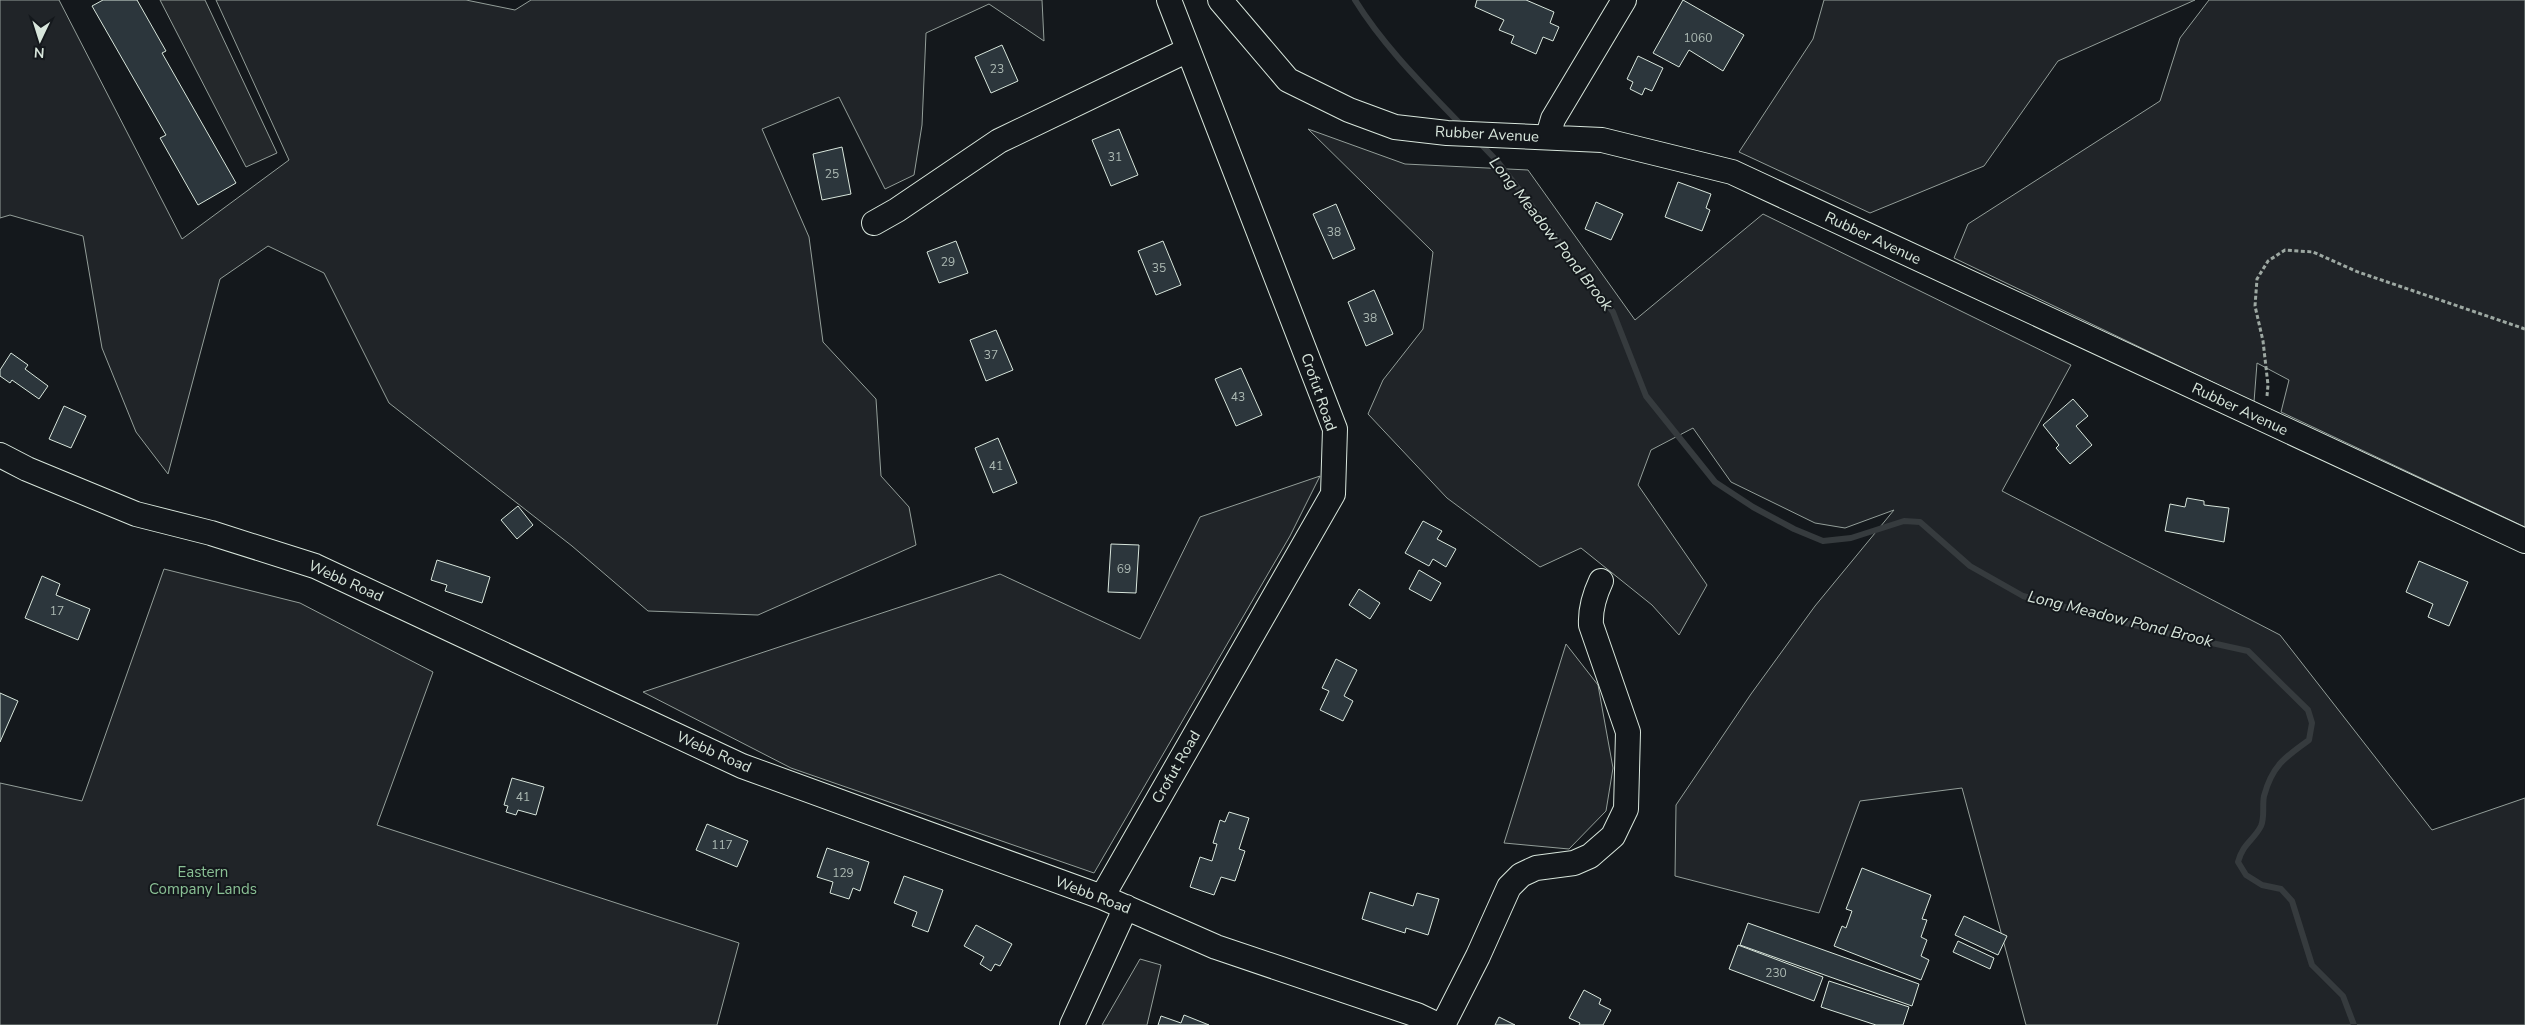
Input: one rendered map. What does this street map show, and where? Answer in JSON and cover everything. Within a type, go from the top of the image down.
[{"type":"street","name":"Crofut Road","points":[[1102,897],[1332,494],[1335,428],[1169,0]]},
{"type":"street","name":"Rubber Avenue","points":[[1220,0],[1288,80],[1349,110],[1395,128],[1447,133],[1548,136],[1602,140],[1732,172],[2525,541]]},
{"type":"street","points":[[1548,136],[1554,120],[1624,0]]},
{"type":"street","points":[[874,223],[897,210],[999,141],[1188,50]]},
{"type":"street","name":"Webb Road","points":[[0,455],[27,469],[136,514],[211,533],[315,566],[742,766],[1102,897],[1216,947],[1417,1015],[1438,1025]]},
{"type":"street","points":[[1443,1025],[1478,956],[1509,887],[1521,875],[1536,868],[1574,863],[1590,856],[1613,836],[1626,809],[1628,732],[1591,620],[1593,598],[1601,581]]},
{"type":"street","points":[[1072,1025],[1126,907]]},
{"type":"path","points":[[2262,419],[2268,385],[2264,341],[2255,306],[2257,279],[2268,261],[2286,250],[2313,252],[2358,272],[2525,329]]},
{"type":"green space","points":[[0,0],[59,0],[182,239],[289,160],[216,0],[466,0],[515,10],[531,0],[1042,0],[1044,41],[989,4],[926,33],[922,125],[914,175],[885,189],[839,97],[762,129],[809,237],[823,342],[876,399],[881,476],[909,507],[916,545],[758,615],[648,611],[572,546],[389,403],[324,273],[268,246],[220,279],[168,474],[136,432],[102,348],[83,236],[10,215],[0,218]]},
{"type":"green space","points":[[1824,0],[2195,0],[2058,61],[1984,166],[1870,213],[1739,152],[1813,39]]},
{"type":"green space","points":[[2209,0],[2525,0],[2525,527],[2281,412],[2289,380],[2257,363],[2254,402],[1954,258],[1968,224],[2160,101],[2180,38]]},
{"type":"green space","points":[[1308,129],[1405,164],[1528,170],[1635,320],[1763,214],[2071,365],[2002,491],[2280,635],[2432,830],[2525,798],[2525,1025],[2026,1025],[1962,788],[1860,801],[1819,913],[1675,876],[1676,805],[1751,694],[1815,606],[1894,510],[1845,528],[1815,523],[1731,482],[1693,428],[1651,450],[1638,485],[1707,585],[1679,635],[1652,605],[1581,548],[1540,567],[1447,498],[1368,414],[1383,380],[1423,329],[1433,252]]},
{"type":"green space","points":[[1320,476],[1290,536],[1094,873],[791,768],[643,692],[1000,574],[1140,639],[1200,517]]},
{"type":"green space","name":"Eastern Company Lands","points":[[164,569],[300,603],[433,672],[377,825],[739,943],[717,1025],[0,1025],[0,783],[82,801]]},
{"type":"green space","points":[[1566,644],[1598,685],[1613,768],[1606,811],[1569,849],[1504,843]]},
{"type":"green space","points":[[1140,959],[1161,965],[1147,1025],[1102,1025]]},
{"type":"shaded area","points":[[160,0],[205,0],[277,153],[246,167]]},
{"type":"building","points":[[103,0],[137,0],[166,51],[162,53],[236,183],[198,205],[160,138],[166,135],[92,6]]},
{"type":"building","points":[[1477,0],[1526,0],[1554,12],[1550,23],[1559,27],[1553,41],[1543,37],[1536,54],[1511,43],[1514,36],[1499,30],[1504,20],[1475,7]]},
{"type":"building","points":[[1683,0],[1744,35],[1723,71],[1689,50],[1679,67],[1653,53]]},
{"type":"building","points":[[1002,45],[1018,81],[991,93],[975,57]]},
{"type":"building","points":[[1638,56],[1663,68],[1652,91],[1645,88],[1642,95],[1630,89],[1633,82],[1627,79]]},
{"type":"building","points":[[1119,129],[1138,175],[1111,186],[1092,140]]},
{"type":"building","points":[[842,147],[851,194],[822,200],[813,154]]},
{"type":"building","points":[[1678,182],[1711,194],[1706,208],[1710,210],[1702,231],[1665,217]]},
{"type":"building","points":[[1596,202],[1623,214],[1611,240],[1585,229]]},
{"type":"building","points":[[1336,204],[1355,249],[1333,259],[1313,214]]},
{"type":"building","points":[[956,241],[968,273],[939,283],[927,252]]},
{"type":"building","points":[[1163,241],[1181,285],[1156,295],[1138,251]]},
{"type":"building","points":[[1374,290],[1393,334],[1366,346],[1348,302]]},
{"type":"building","points":[[996,330],[1013,370],[986,381],[970,340]]},
{"type":"building","points":[[11,353],[28,365],[25,369],[48,386],[39,399],[12,380],[10,383],[0,376],[0,370]]},
{"type":"building","points":[[1241,368],[1262,415],[1236,426],[1215,379]]},
{"type":"building","points":[[2073,399],[2088,416],[2076,426],[2092,445],[2070,464],[2056,448],[2059,445],[2043,425]]},
{"type":"building","points":[[64,406],[86,416],[71,448],[49,439]]},
{"type":"building","points":[[998,438],[1017,483],[993,493],[975,448]]},
{"type":"building","points":[[2187,498],[2204,501],[2204,505],[2229,508],[2224,542],[2165,531],[2170,504],[2185,507]]},
{"type":"building","points":[[518,506],[533,525],[517,539],[501,520]]},
{"type":"building","points":[[1423,521],[1442,531],[1437,539],[1456,549],[1446,567],[1433,559],[1429,566],[1405,553]]},
{"type":"building","points":[[1111,544],[1139,545],[1136,593],[1108,592]]},
{"type":"building","points":[[437,560],[490,577],[482,603],[445,591],[447,585],[431,580]]},
{"type":"building","points":[[2419,561],[2468,582],[2449,626],[2428,617],[2433,604],[2406,592]]},
{"type":"building","points":[[1419,570],[1441,583],[1431,601],[1409,589]]},
{"type":"building","points":[[42,576],[60,584],[56,595],[90,609],[78,640],[25,618]]},
{"type":"building","points":[[1359,589],[1380,603],[1370,619],[1349,605]]},
{"type":"building","points":[[1336,659],[1357,670],[1344,696],[1353,701],[1343,721],[1320,710],[1329,691],[1322,688]]},
{"type":"building","points":[[0,693],[18,701],[0,742]]},
{"type":"building","points":[[512,778],[544,787],[536,815],[518,810],[516,815],[506,812],[508,806],[504,805]]},
{"type":"building","points":[[1229,812],[1249,818],[1239,849],[1245,851],[1235,881],[1221,877],[1214,895],[1190,887],[1200,857],[1212,861],[1217,844],[1213,843],[1220,820],[1225,822]]},
{"type":"building","points":[[707,824],[748,841],[737,867],[696,850]]},
{"type":"building","points":[[827,848],[869,862],[860,891],[853,888],[849,899],[830,893],[833,882],[817,877]]},
{"type":"building","points":[[1862,868],[1931,895],[1922,919],[1927,920],[1921,937],[1927,940],[1921,956],[1929,960],[1921,980],[1834,946],[1842,926],[1846,928],[1852,911],[1846,909]]},
{"type":"building","points":[[904,876],[943,890],[928,932],[912,926],[917,912],[894,903]]},
{"type":"building","points":[[1370,892],[1413,906],[1417,893],[1439,899],[1428,935],[1406,928],[1405,933],[1362,919]]},
{"type":"building","points":[[1964,916],[2007,936],[1998,955],[1955,935]]},
{"type":"building","points":[[1748,923],[1919,984],[1912,1006],[1740,945]]},
{"type":"building","points":[[976,925],[1012,944],[1000,966],[995,964],[991,971],[980,964],[984,957],[964,946]]},
{"type":"building","points":[[1958,941],[1994,958],[1990,969],[1953,952]]},
{"type":"building","points":[[1738,945],[1823,977],[1814,1001],[1729,969]]},
{"type":"building","points":[[1829,981],[1909,1007],[1903,1025],[1876,1025],[1821,1007]]},
{"type":"building","points":[[1584,990],[1601,999],[1599,1004],[1611,1010],[1603,1025],[1579,1025],[1580,1023],[1569,1018]]},
{"type":"building","points":[[1184,1015],[1209,1025],[1158,1025],[1161,1016],[1181,1023]]},
{"type":"building","points":[[1499,1017],[1515,1025],[1495,1025]]},
{"type":"waterway","name":"Long Meadow Pond Brook","points":[[1355,0],[1392,51],[1464,128]]},
{"type":"waterway","name":"Long Meadow Pond Brook","points":[[1477,140],[1498,162],[1613,312],[1646,396],[1715,482],[1753,507],[1794,529],[1823,541],[1851,538],[1904,521],[1920,522],[1970,566],[2023,596],[2153,630],[2248,651],[2308,710],[2312,723],[2309,740],[2286,757],[2275,770],[2264,796],[2261,826],[2243,850],[2238,862],[2246,875],[2262,885],[2281,889],[2292,901],[2312,965],[2343,996],[2354,1025]]}]
